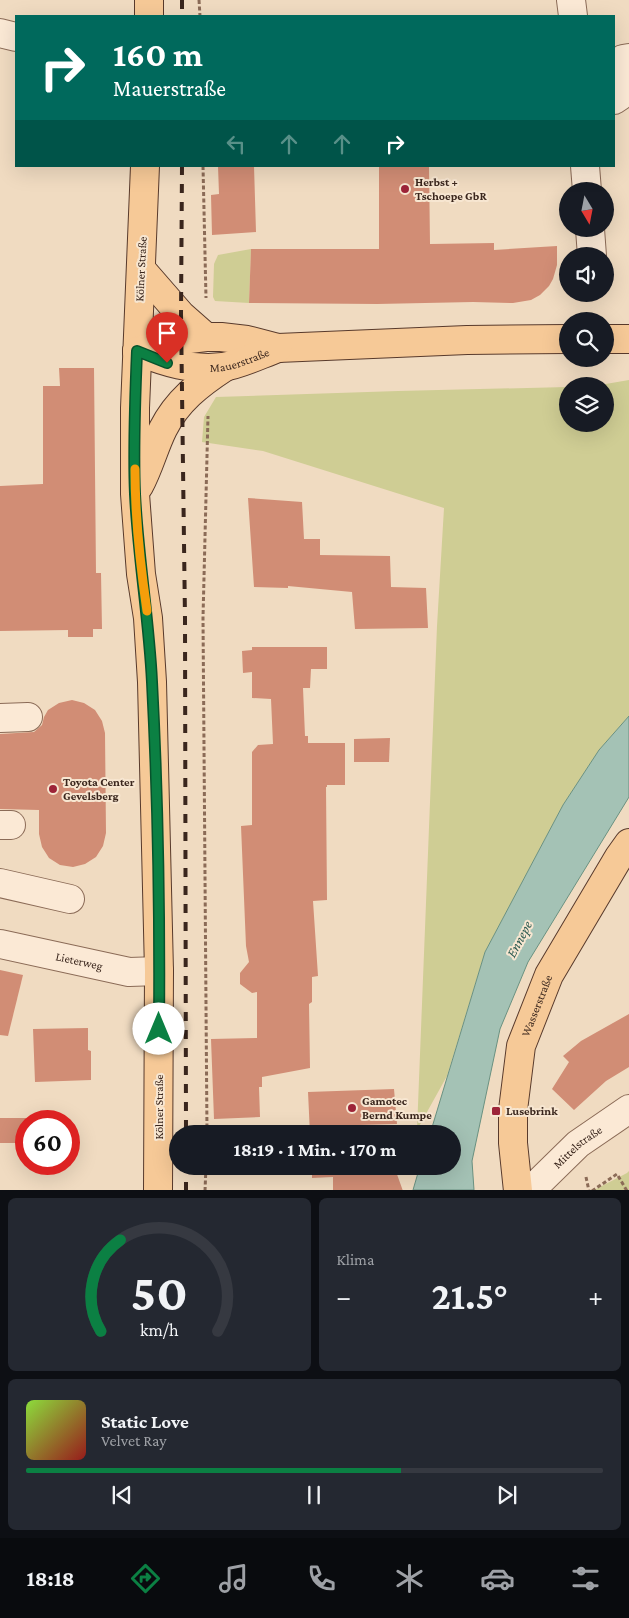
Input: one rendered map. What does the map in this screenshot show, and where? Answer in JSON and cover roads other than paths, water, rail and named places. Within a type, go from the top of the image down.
[{"type":"main road","points":[[150,0],[150,15]]},
{"type":"main road","name":"Kölner Straße","points":[[145,167],[135,408],[135,494],[141,574],[148,618],[152,682],[159,971],[158,1185]]},
{"type":"main road","points":[[141,269],[181,315],[206,336]]},
{"type":"main road","name":"Mauerstraße","points":[[137,351],[206,336],[247,340],[278,348],[467,340],[559,340]]},
{"type":"main road","points":[[614,339],[629,339]]},
{"type":"main road","name":"Mauerstraße","points":[[137,351],[167,363],[208,368],[217,372],[278,348]]},
{"type":"main road","points":[[135,494],[163,430],[175,408],[182,400],[217,372]]},
{"type":"main road","name":"Wasserstraße","points":[[518,1190],[513,1143],[513,1110],[521,1046],[549,976],[614,865],[629,843]]},
{"type":"street","points":[[571,0],[572,15]]},
{"type":"street","points":[[0,33],[15,37]]},
{"type":"street","points":[[615,99],[620,96],[619,72],[623,58],[629,58]]},
{"type":"street","points":[[584,167],[585,182]]},
{"type":"street","points":[[0,718],[28,717]]},
{"type":"street","points":[[0,883],[70,899]]},
{"type":"street","name":"Lieterweg","points":[[0,944],[129,972],[159,971]]},
{"type":"street","name":"Mittelstraße","points":[[530,1190],[578,1144],[629,1109]]},
{"type":"water","name":"Ennepe","points":[[629,716],[629,797],[528,962],[500,1029],[472,1161],[474,1190],[413,1190],[417,1175],[461,1175],[461,1125],[433,1125],[485,952],[563,805],[599,750]]},
{"type":"railway","points":[[182,0],[182,15]]},
{"type":"railway","points":[[182,167],[181,315],[185,618],[186,1125]]},
{"type":"railway","points":[[186,1175],[186,1190]]},
{"type":"place","name":"Herbst + Tschoepe GbR","points":[[405,189]]},
{"type":"place","name":"Toyota Center Gevelsberg","points":[[53,789]]},
{"type":"place","name":"Gamotec Bernd Kumpe","points":[[352,1108]]},
{"type":"place","name":"Lusebrink","points":[[496,1111]]}]
